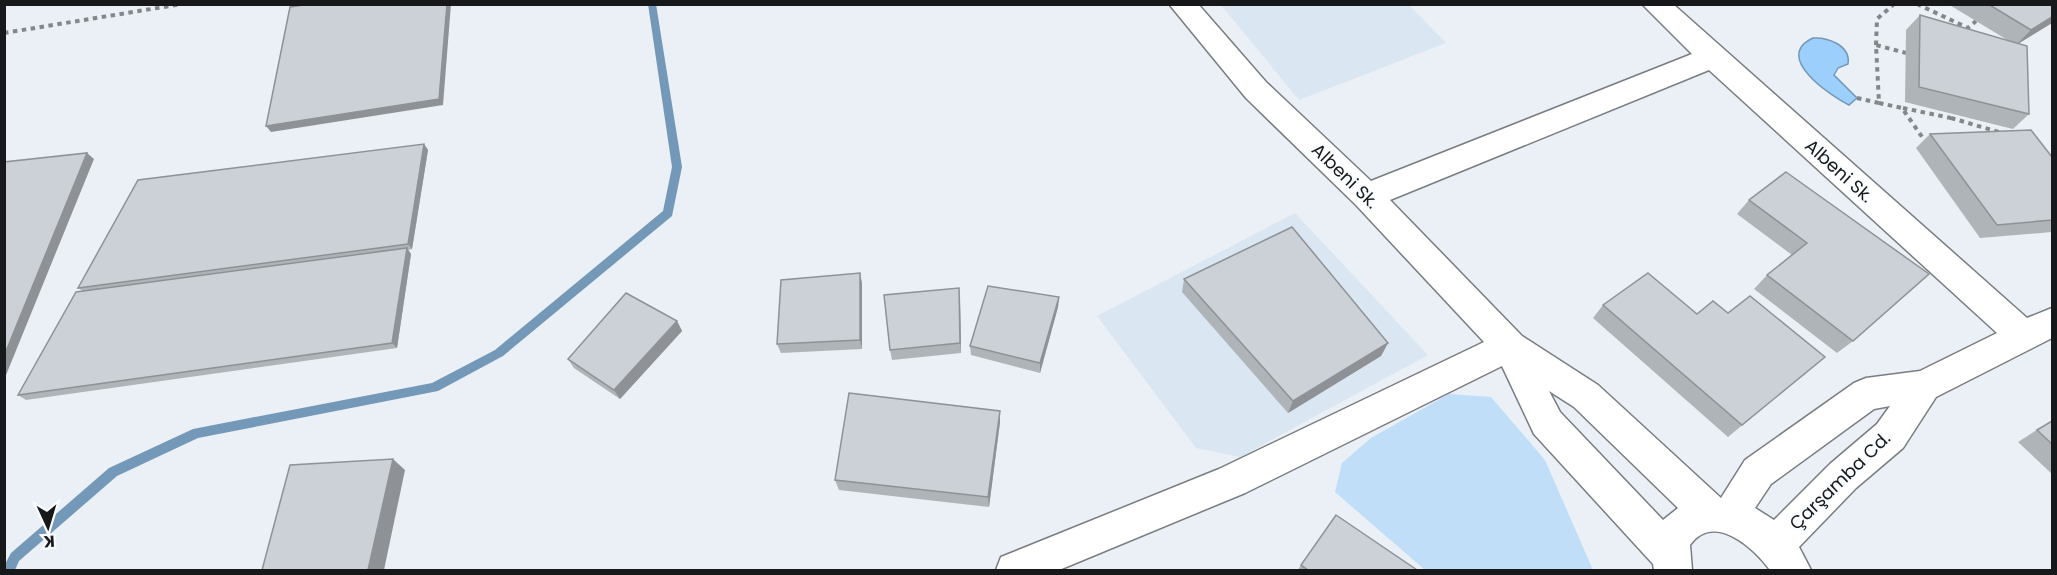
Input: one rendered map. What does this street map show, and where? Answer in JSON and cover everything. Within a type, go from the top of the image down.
[{"type":"street","name":"Albeni Sk.","points":[[1182,4],[1256,90],[1366,196],[1510,346],[1586,396],[1721,516],[1750,525],[1784,558]]},
{"type":"street","name":"Albeni Sk.","points":[[1655,4],[1712,57],[2038,330]]},
{"type":"street","points":[[1366,196],[1712,57]]},
{"type":"street","name":"Çarşamba Cd.","points":[[1721,516],[1742,495],[1758,472],[1866,394],[1924,386],[2038,330]]},
{"type":"street","name":"Albeni Sk.","points":[[1510,346],[1547,423],[1672,563]]},
{"type":"street","points":[[1015,570],[1232,481],[1510,346]]},
{"type":"street","name":"Çarşamba Cd.","points":[[1784,558],[1843,476],[1890,436],[1924,386]]},
{"type":"street","points":[[1672,563],[1673,538],[1682,526],[1695,518],[1721,516]]},
{"type":"path","points":[[4,33],[182,4]]},
{"type":"path","points":[[1879,103],[1877,19],[1894,4]]},
{"type":"path","points":[[1917,4],[1968,28],[1976,21]]},
{"type":"path","points":[[1876,45],[1906,53]]},
{"type":"path","points":[[1857,98],[1951,116],[2006,134]]},
{"type":"path","points":[[1902,108],[1929,148]]},
{"type":"shaded area","points":[[1221,5],[1409,5],[1446,43],[1299,100]]},
{"type":"shaded area","points":[[1813,38],[1837,43],[1846,52],[1848,64],[1838,68],[1834,75],[1857,98],[1849,105],[1819,85],[1802,65],[1799,55],[1802,46]]},
{"type":"shaded area","points":[[1295,213],[1428,355],[1240,457],[1196,448],[1097,316]]},
{"type":"shaded area","points":[[1449,394],[1491,397],[1545,460],[1593,570],[1425,570],[1335,492],[1342,463],[1371,438]]},
{"type":"building","points":[[310,4],[447,4],[439,99],[266,126],[290,7]]},
{"type":"building","points":[[1988,4],[2052,4],[2052,17],[2031,30]]},
{"type":"building","points":[[1920,15],[2027,46],[2029,114],[1919,87]]},
{"type":"building","points":[[2031,130],[2052,157],[2052,220],[1997,225],[1930,134]]},
{"type":"building","points":[[424,144],[408,244],[78,288],[138,180]]},
{"type":"building","points":[[87,153],[4,356],[4,162]]},
{"type":"building","points":[[1786,172],[1929,274],[1853,341],[1767,275],[1807,243],[1749,200]]},
{"type":"building","points":[[1292,227],[1388,343],[1293,401],[1184,279]]},
{"type":"building","points":[[407,248],[392,343],[18,395],[76,292]]},
{"type":"building","points":[[860,273],[860,340],[777,344],[781,280]]},
{"type":"building","points":[[1648,273],[1697,314],[1713,301],[1728,313],[1750,296],[1825,357],[1742,425],[1603,305]]},
{"type":"building","points":[[988,286],[1059,297],[1040,363],[970,346]]},
{"type":"building","points":[[959,288],[960,343],[890,350],[884,295]]},
{"type":"building","points":[[626,293],[677,321],[614,390],[568,359]]},
{"type":"building","points":[[849,393],[1000,411],[988,497],[835,480]]},
{"type":"building","points":[[2052,421],[2052,444],[2037,430]]},
{"type":"building","points":[[393,459],[368,570],[262,570],[290,465]]},
{"type":"building","points":[[1336,515],[1417,570],[1308,570],[1301,565]]},
{"type":"waterway","points":[[9,570],[15,557],[113,472],[197,433],[434,388],[499,353],[668,213],[677,167],[652,4]]}]
